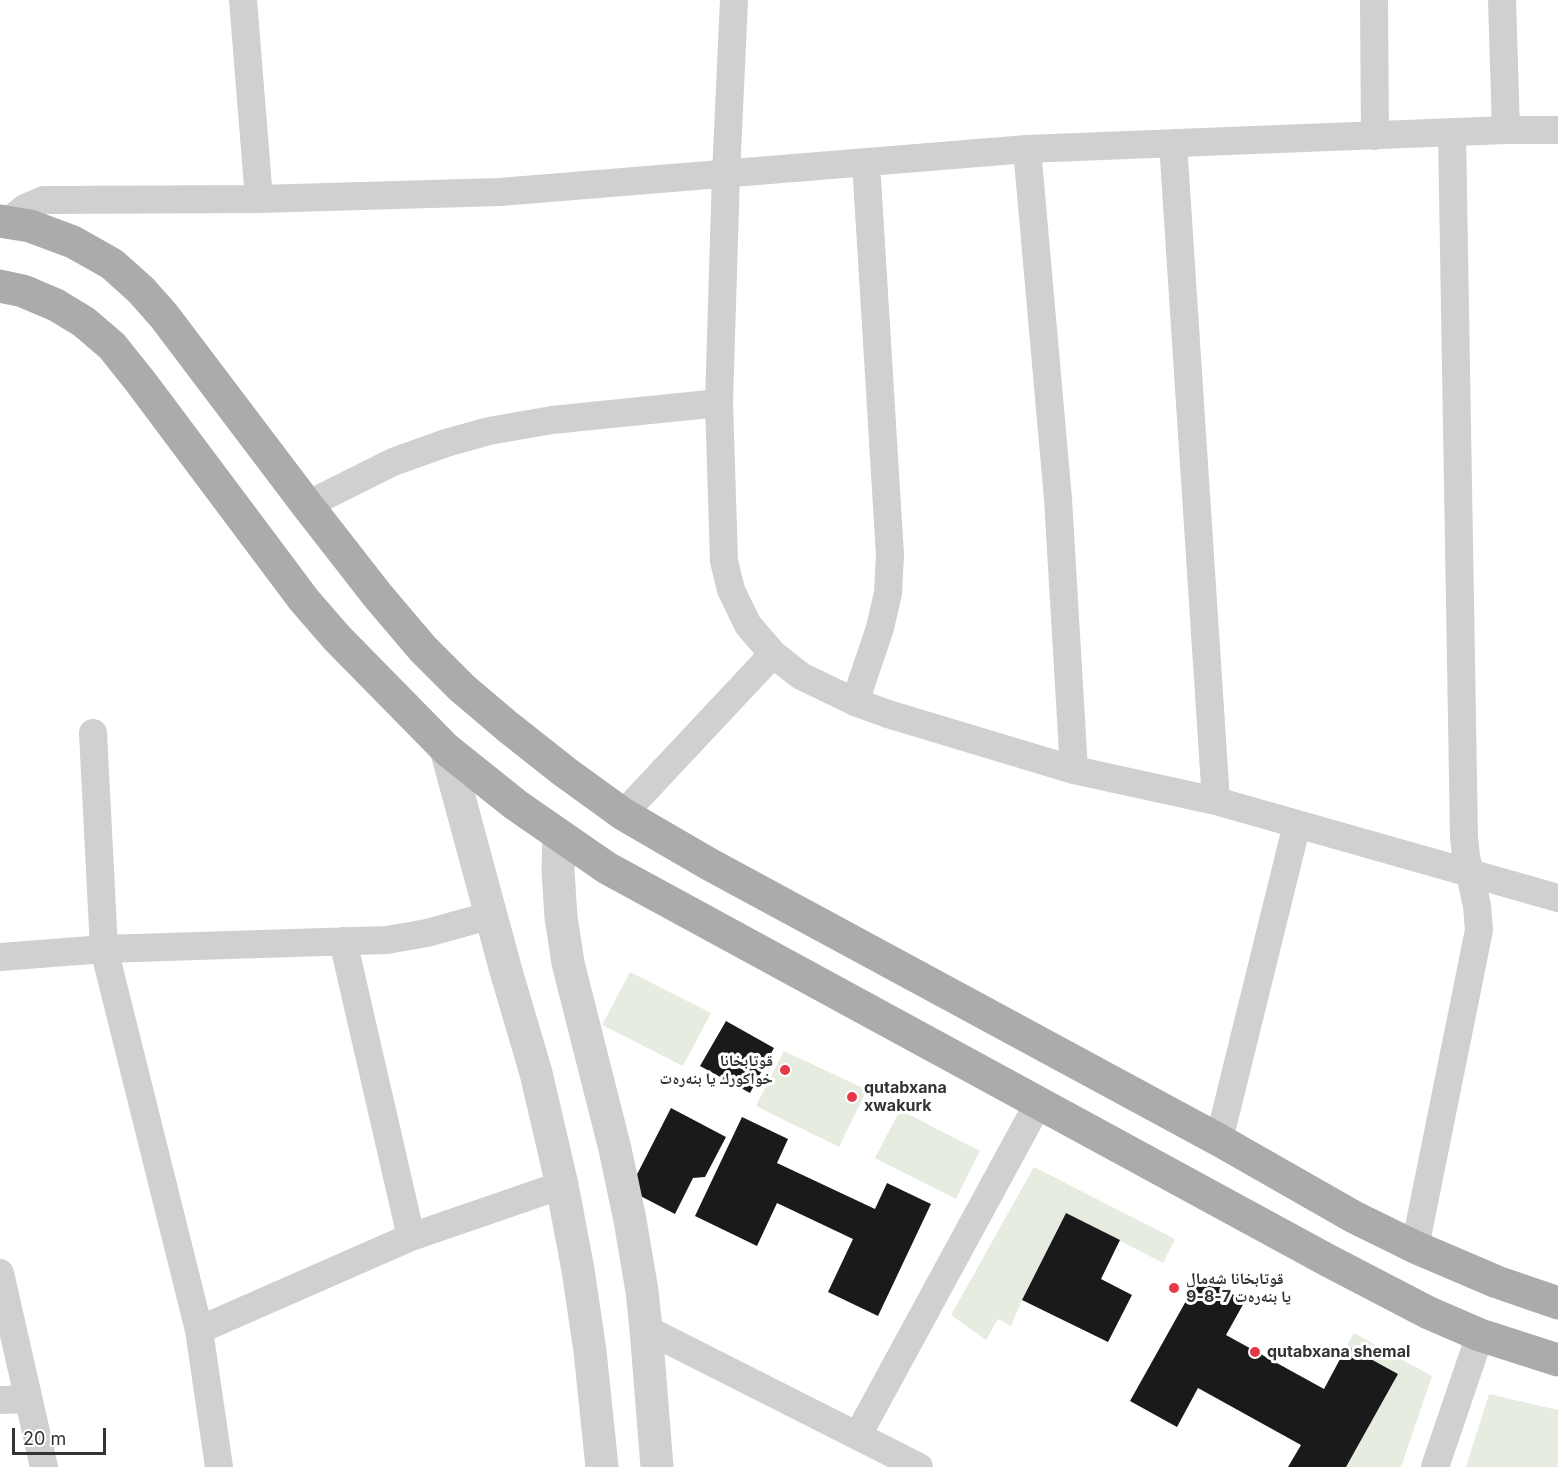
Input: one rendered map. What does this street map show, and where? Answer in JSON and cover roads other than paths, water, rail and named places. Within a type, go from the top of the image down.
[{"type":"main road","points":[[4,221],[30,226],[73,242],[112,264],[141,290],[164,316],[378,596],[423,649],[462,688],[565,772],[623,814],[709,864],[1219,1140],[1354,1217],[1415,1247],[1497,1282],[1558,1303]]},
{"type":"main road","points":[[0,286],[23,291],[56,305],[84,322],[111,346],[140,381],[304,600],[338,638],[446,749],[516,805],[559,835],[607,868],[1382,1289],[1480,1335],[1558,1360]]},
{"type":"street","points":[[243,0],[260,199]]},
{"type":"street","points":[[734,0],[719,403],[724,561],[731,590],[748,625],[773,654],[801,676],[855,702],[888,714],[1074,770],[1216,801],[1558,898]]},
{"type":"street","points":[[1374,0],[1375,136]]},
{"type":"street","points":[[1502,0],[1506,130]]},
{"type":"street","points":[[4,221],[44,200],[260,199],[500,192],[1027,149],[1506,130],[1558,130]]},
{"type":"street","points":[[1415,1247],[1479,930],[1477,906],[1466,856],[1464,826],[1452,133]]},
{"type":"street","points":[[1173,143],[1216,801]]},
{"type":"street","points":[[1027,149],[1058,499],[1074,770]]},
{"type":"street","points":[[855,702],[880,628],[888,593],[890,555],[866,162]]},
{"type":"street","points":[[307,505],[393,462],[446,442],[489,431],[552,420],[719,403]]},
{"type":"street","points":[[623,814],[773,654]]},
{"type":"street","points":[[93,733],[104,949],[199,1330],[219,1467]]},
{"type":"street","points":[[446,749],[536,1073],[562,1185],[590,1351],[602,1467]]},
{"type":"street","points":[[1219,1140],[1297,824]]},
{"type":"street","points":[[559,835],[558,871],[561,917],[568,963],[615,1149],[642,1291],[657,1467]]},
{"type":"street","points":[[0,957],[104,949],[387,940],[427,933],[492,915]]},
{"type":"street","points":[[343,941],[411,1237]]},
{"type":"street","points":[[858,1435],[1039,1102]]},
{"type":"street","points":[[199,1330],[411,1237],[562,1185]]},
{"type":"street","points":[[0,1273],[14,1399],[44,1467]]},
{"type":"street","points":[[646,1329],[916,1466]]},
{"type":"street","points":[[1436,1467],[1480,1335]]},
{"type":"place","name":"قوتابخانا خواکورك یا بنەرەت","points":[[785,1070]]},
{"type":"place","name":"qutabxana xwakurk","points":[[852,1097]]},
{"type":"place","name":"قوتابخانا شەمال یا بنەرەت 7-8-9","points":[[1174,1288]]},
{"type":"place","name":"qutabxana shemal","points":[[1255,1352]]}]
